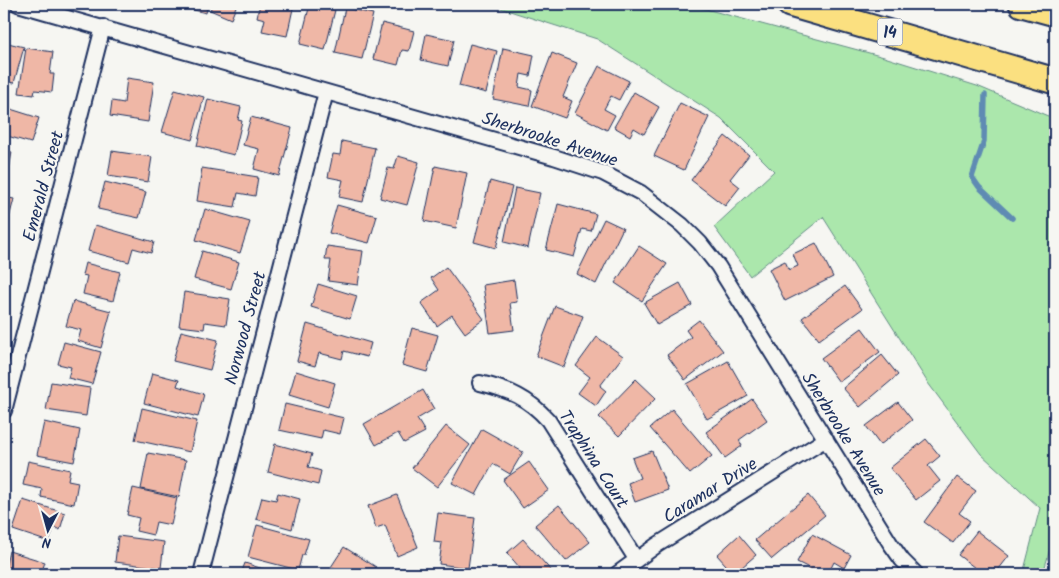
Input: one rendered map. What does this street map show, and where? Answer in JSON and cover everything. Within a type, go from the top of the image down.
[{"type":"highway","name":"14","points":[[790,4],[1055,81]]},
{"type":"highway","points":[[1022,4],[1055,13]]},
{"type":"street","name":"Sherbrooke Avenue","points":[[18,4],[580,164],[603,173],[641,193],[682,225],[718,266],[890,543],[902,560],[916,574]]},
{"type":"street","name":"Emerald Street","points":[[4,411],[103,28]]},
{"type":"street","name":"Norwood Street","points":[[200,574],[326,92]]},
{"type":"street","name":"Traphina Court","points":[[480,383],[523,397],[548,420],[636,558]]},
{"type":"street","name":"Caramar Drive","points":[[617,574],[636,558],[826,439]]},
{"type":"green space","points":[[488,4],[687,4],[884,57],[977,86],[1055,119],[1055,531],[1043,574],[1023,574],[1040,508],[981,454],[928,383],[823,217],[750,276],[714,227],[774,171],[721,118],[597,39]]},
{"type":"building","points":[[187,4],[208,4],[206,13],[186,8]]},
{"type":"building","points":[[213,4],[237,4],[231,19],[210,10]]},
{"type":"building","points":[[260,4],[294,4],[287,36],[262,31],[265,19],[257,17]]},
{"type":"building","points":[[310,4],[335,10],[325,50],[300,44]]},
{"type":"building","points":[[345,8],[373,14],[362,59],[335,53]]},
{"type":"building","points":[[382,23],[414,31],[409,51],[402,50],[398,65],[373,59]]},
{"type":"building","points":[[426,34],[454,40],[448,66],[421,60]]},
{"type":"building","points":[[4,42],[24,47],[14,83],[4,81]]},
{"type":"building","points":[[470,44],[497,51],[486,93],[459,86]]},
{"type":"building","points":[[26,48],[53,52],[50,74],[54,74],[52,92],[35,90],[34,95],[19,93]]},
{"type":"building","points":[[503,48],[534,55],[530,76],[521,74],[519,87],[532,90],[529,106],[493,99]]},
{"type":"building","points":[[552,53],[577,63],[563,97],[572,101],[565,118],[532,106]]},
{"type":"building","points":[[599,66],[629,81],[619,100],[611,96],[604,109],[615,115],[607,130],[575,113]]},
{"type":"building","points":[[127,78],[154,82],[148,122],[110,116],[112,101],[124,103]]},
{"type":"building","points":[[175,89],[204,97],[192,140],[162,132]]},
{"type":"building","points":[[634,92],[659,107],[644,134],[634,128],[630,136],[614,127]]},
{"type":"building","points":[[208,99],[241,107],[238,120],[242,121],[234,155],[197,146]]},
{"type":"building","points":[[680,103],[709,117],[684,170],[654,156]]},
{"type":"building","points":[[4,107],[39,118],[31,143],[4,135]]},
{"type":"building","points":[[251,117],[292,128],[279,176],[254,169],[259,149],[243,145]]},
{"type":"building","points":[[725,136],[749,155],[730,179],[740,187],[725,206],[691,180]]},
{"type":"building","points":[[342,141],[375,148],[363,202],[339,197],[343,180],[328,177],[333,154],[340,155]]},
{"type":"building","points":[[4,151],[12,152],[6,188],[4,188]]},
{"type":"building","points":[[112,151],[152,157],[148,182],[108,176]]},
{"type":"building","points":[[398,156],[419,162],[407,205],[380,198],[388,168],[394,169]]},
{"type":"building","points":[[435,166],[467,173],[456,228],[424,221]]},
{"type":"building","points":[[202,168],[258,177],[255,196],[238,193],[235,207],[197,201]]},
{"type":"building","points":[[490,181],[512,187],[496,248],[474,242]]},
{"type":"building","points":[[105,182],[146,192],[139,218],[98,209]]},
{"type":"building","points":[[515,188],[540,193],[528,248],[504,242]]},
{"type":"building","points":[[4,197],[14,199],[8,222],[4,221]]},
{"type":"building","points":[[558,204],[596,214],[591,231],[582,229],[574,257],[546,250]]},
{"type":"building","points":[[337,205],[377,216],[369,243],[329,233]]},
{"type":"building","points":[[205,209],[250,222],[240,253],[196,240]]},
{"type":"building","points":[[604,219],[623,228],[596,284],[577,274]]},
{"type":"building","points":[[95,225],[154,242],[151,253],[133,248],[129,262],[88,251]]},
{"type":"building","points":[[816,243],[833,277],[785,301],[769,269],[785,261],[789,270],[798,266],[793,254]]},
{"type":"building","points":[[327,246],[363,251],[358,285],[328,281],[331,260],[325,260]]},
{"type":"building","points":[[639,246],[667,264],[642,301],[615,283]]},
{"type":"building","points":[[202,251],[239,262],[231,289],[194,279]]},
{"type":"building","points":[[85,263],[120,272],[113,301],[83,294],[87,276],[82,275]]},
{"type":"building","points":[[446,267],[484,319],[465,333],[452,315],[437,326],[421,303],[439,290],[431,278]]},
{"type":"building","points":[[514,280],[517,302],[510,303],[514,330],[490,333],[483,285]]},
{"type":"building","points":[[680,283],[692,305],[657,325],[644,303]]},
{"type":"building","points":[[318,284],[357,296],[350,319],[311,307]]},
{"type":"building","points":[[845,286],[862,309],[819,340],[802,318]]},
{"type":"building","points":[[184,292],[230,299],[226,325],[205,322],[204,329],[179,326]]},
{"type":"building","points":[[73,301],[111,311],[101,348],[78,341],[81,330],[66,326]]},
{"type":"building","points":[[555,306],[583,316],[564,367],[536,356]]},
{"type":"building","points":[[699,320],[723,351],[685,380],[667,355],[691,337],[686,330]]},
{"type":"building","points":[[307,324],[371,343],[367,357],[344,351],[342,359],[319,353],[315,366],[297,361]]},
{"type":"building","points":[[412,328],[438,335],[427,372],[402,365]]},
{"type":"building","points":[[862,328],[880,352],[839,382],[821,358]]},
{"type":"building","points":[[181,331],[218,340],[210,370],[173,361]]},
{"type":"building","points":[[597,337],[623,356],[600,386],[606,391],[596,406],[578,393],[590,377],[576,366]]},
{"type":"building","points":[[64,342],[101,352],[92,384],[68,378],[71,367],[58,364]]},
{"type":"building","points":[[882,355],[898,375],[860,407],[843,388]]},
{"type":"building","points":[[728,361],[748,396],[707,419],[687,384]]},
{"type":"building","points":[[296,371],[335,383],[328,407],[289,395]]},
{"type":"building","points":[[152,373],[179,380],[177,386],[204,394],[198,417],[144,403]]},
{"type":"building","points":[[636,379],[656,398],[619,436],[599,417]]},
{"type":"building","points":[[51,382],[90,388],[86,416],[46,410]]},
{"type":"building","points":[[423,390],[434,409],[417,419],[425,432],[404,443],[398,433],[376,445],[364,424]]},
{"type":"building","points":[[752,399],[767,420],[739,440],[742,446],[725,458],[706,432]]},
{"type":"building","points":[[898,402],[912,420],[880,445],[866,426]]},
{"type":"building","points":[[285,404],[344,418],[340,434],[323,430],[321,439],[279,430]]},
{"type":"building","points":[[142,408],[197,421],[190,452],[135,440]]},
{"type":"building","points":[[672,409],[712,456],[690,474],[650,428]]},
{"type":"building","points":[[44,422],[80,430],[74,462],[37,455]]},
{"type":"building","points":[[446,426],[470,445],[437,487],[412,468]]},
{"type":"building","points":[[482,429],[523,452],[510,474],[493,464],[476,495],[452,483]]},
{"type":"building","points":[[926,439],[940,456],[928,466],[940,481],[916,500],[890,468]]},
{"type":"building","points":[[275,444],[312,454],[308,467],[321,471],[318,485],[268,472]]},
{"type":"building","points":[[652,451],[668,490],[635,502],[628,483],[640,478],[632,458]]},
{"type":"building","points":[[148,453],[186,460],[179,497],[141,489]]},
{"type":"building","points":[[28,461],[70,470],[68,480],[78,482],[74,504],[41,497],[42,489],[23,485]]},
{"type":"building","points":[[529,462],[549,490],[523,508],[503,480]]},
{"type":"building","points":[[957,477],[976,491],[959,513],[970,521],[953,543],[924,522]]},
{"type":"building","points":[[133,488],[177,498],[171,525],[156,522],[153,535],[136,531],[139,518],[127,515]]},
{"type":"building","points":[[278,493],[300,499],[292,529],[256,519],[262,497],[276,500]]},
{"type":"building","points":[[397,495],[418,547],[397,556],[385,525],[376,528],[368,506]]},
{"type":"building","points":[[808,495],[825,515],[772,559],[755,540]]},
{"type":"building","points":[[23,500],[65,513],[60,530],[54,527],[49,542],[13,530]]},
{"type":"building","points":[[559,505],[590,542],[566,561],[535,525]]},
{"type":"building","points":[[438,513],[475,518],[468,568],[439,564],[442,543],[434,542]]},
{"type":"building","points":[[257,525],[309,539],[298,570],[248,557]]},
{"type":"building","points":[[977,531],[1009,556],[995,574],[983,574],[958,555]]},
{"type":"building","points":[[812,534],[851,555],[844,568],[834,562],[828,574],[806,574],[809,568],[797,562]]},
{"type":"building","points":[[739,535],[756,555],[734,574],[717,555]]},
{"type":"building","points":[[118,536],[164,542],[161,568],[115,562]]},
{"type":"building","points":[[523,539],[554,574],[513,574],[520,568],[507,553]]},
{"type":"building","points":[[344,547],[376,567],[371,574],[342,574],[331,567]]},
{"type":"building","points":[[9,551],[45,562],[41,574],[4,574]]},
{"type":"building","points":[[245,563],[278,574],[241,574]]},
{"type":"waterway","points":[[985,95],[984,141],[972,177],[979,187],[1012,218]]}]
